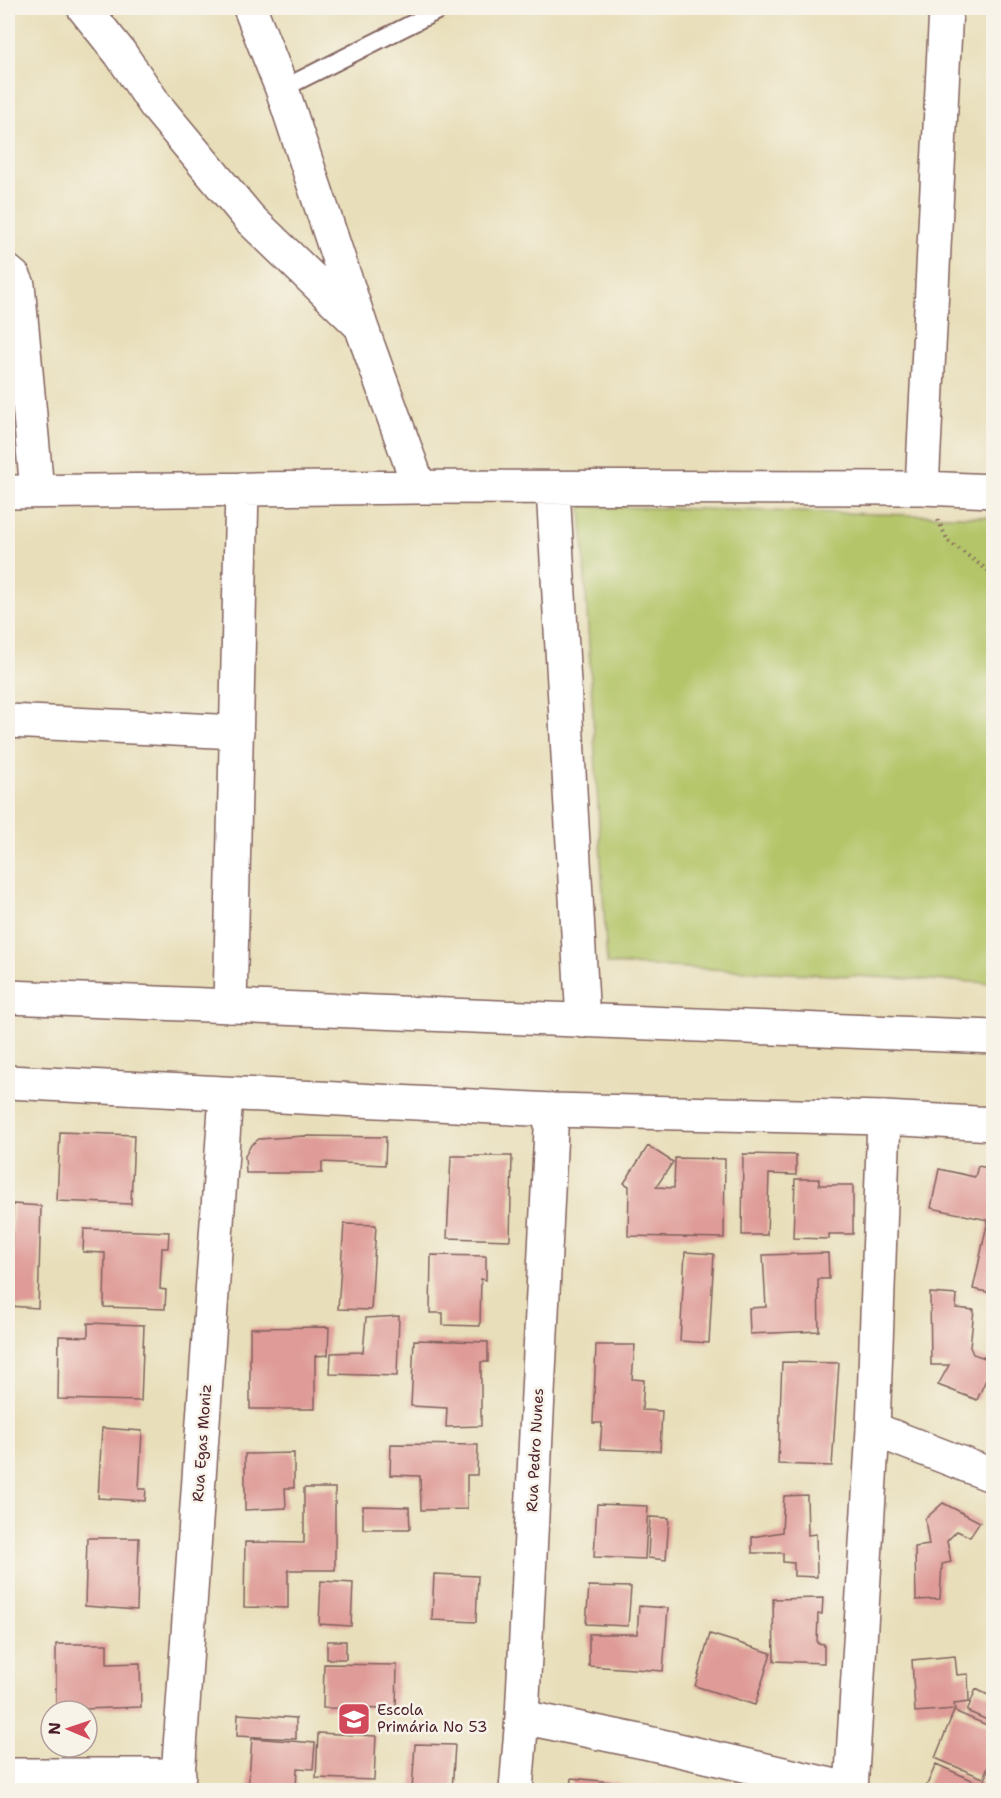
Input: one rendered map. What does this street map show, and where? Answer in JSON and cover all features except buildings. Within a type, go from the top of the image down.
[{"type":"street","points":[[84,8],[120,53],[156,106],[250,219],[361,326]]},
{"type":"street","points":[[250,8],[282,89],[361,326],[419,487]]},
{"type":"street","points":[[922,488],[946,8]]},
{"type":"street","points":[[8,272],[18,285],[22,491],[419,487],[922,488],[993,491]]},
{"type":"street","points":[[553,488],[582,1021]]},
{"type":"street","points":[[231,1006],[242,489]]},
{"type":"street","points":[[8,721],[237,732]]},
{"type":"street","points":[[8,997],[993,1037]]},
{"type":"street","points":[[8,1082],[552,1110],[884,1118],[993,1124]]},
{"type":"street","name":"Rua Egas Moniz","points":[[178,1783],[226,1095]]},
{"type":"street","name":"Rua Pedro Nunes","points":[[516,1791],[522,1717],[552,1110]]},
{"type":"street","points":[[522,1717],[644,1742],[852,1790],[873,1430],[884,1118]]},
{"type":"street","points":[[873,1430],[993,1476]]},
{"type":"street","points":[[8,1775],[178,1783]]},
{"type":"lane","points":[[282,89],[443,8]]},
{"type":"path","points":[[922,488],[948,541],[993,575]]},
{"type":"green space","points":[[581,506],[993,517],[993,983],[607,964]]},
{"type":"place","name":"Escola Primária No 53","points":[[354,1719]]}]
